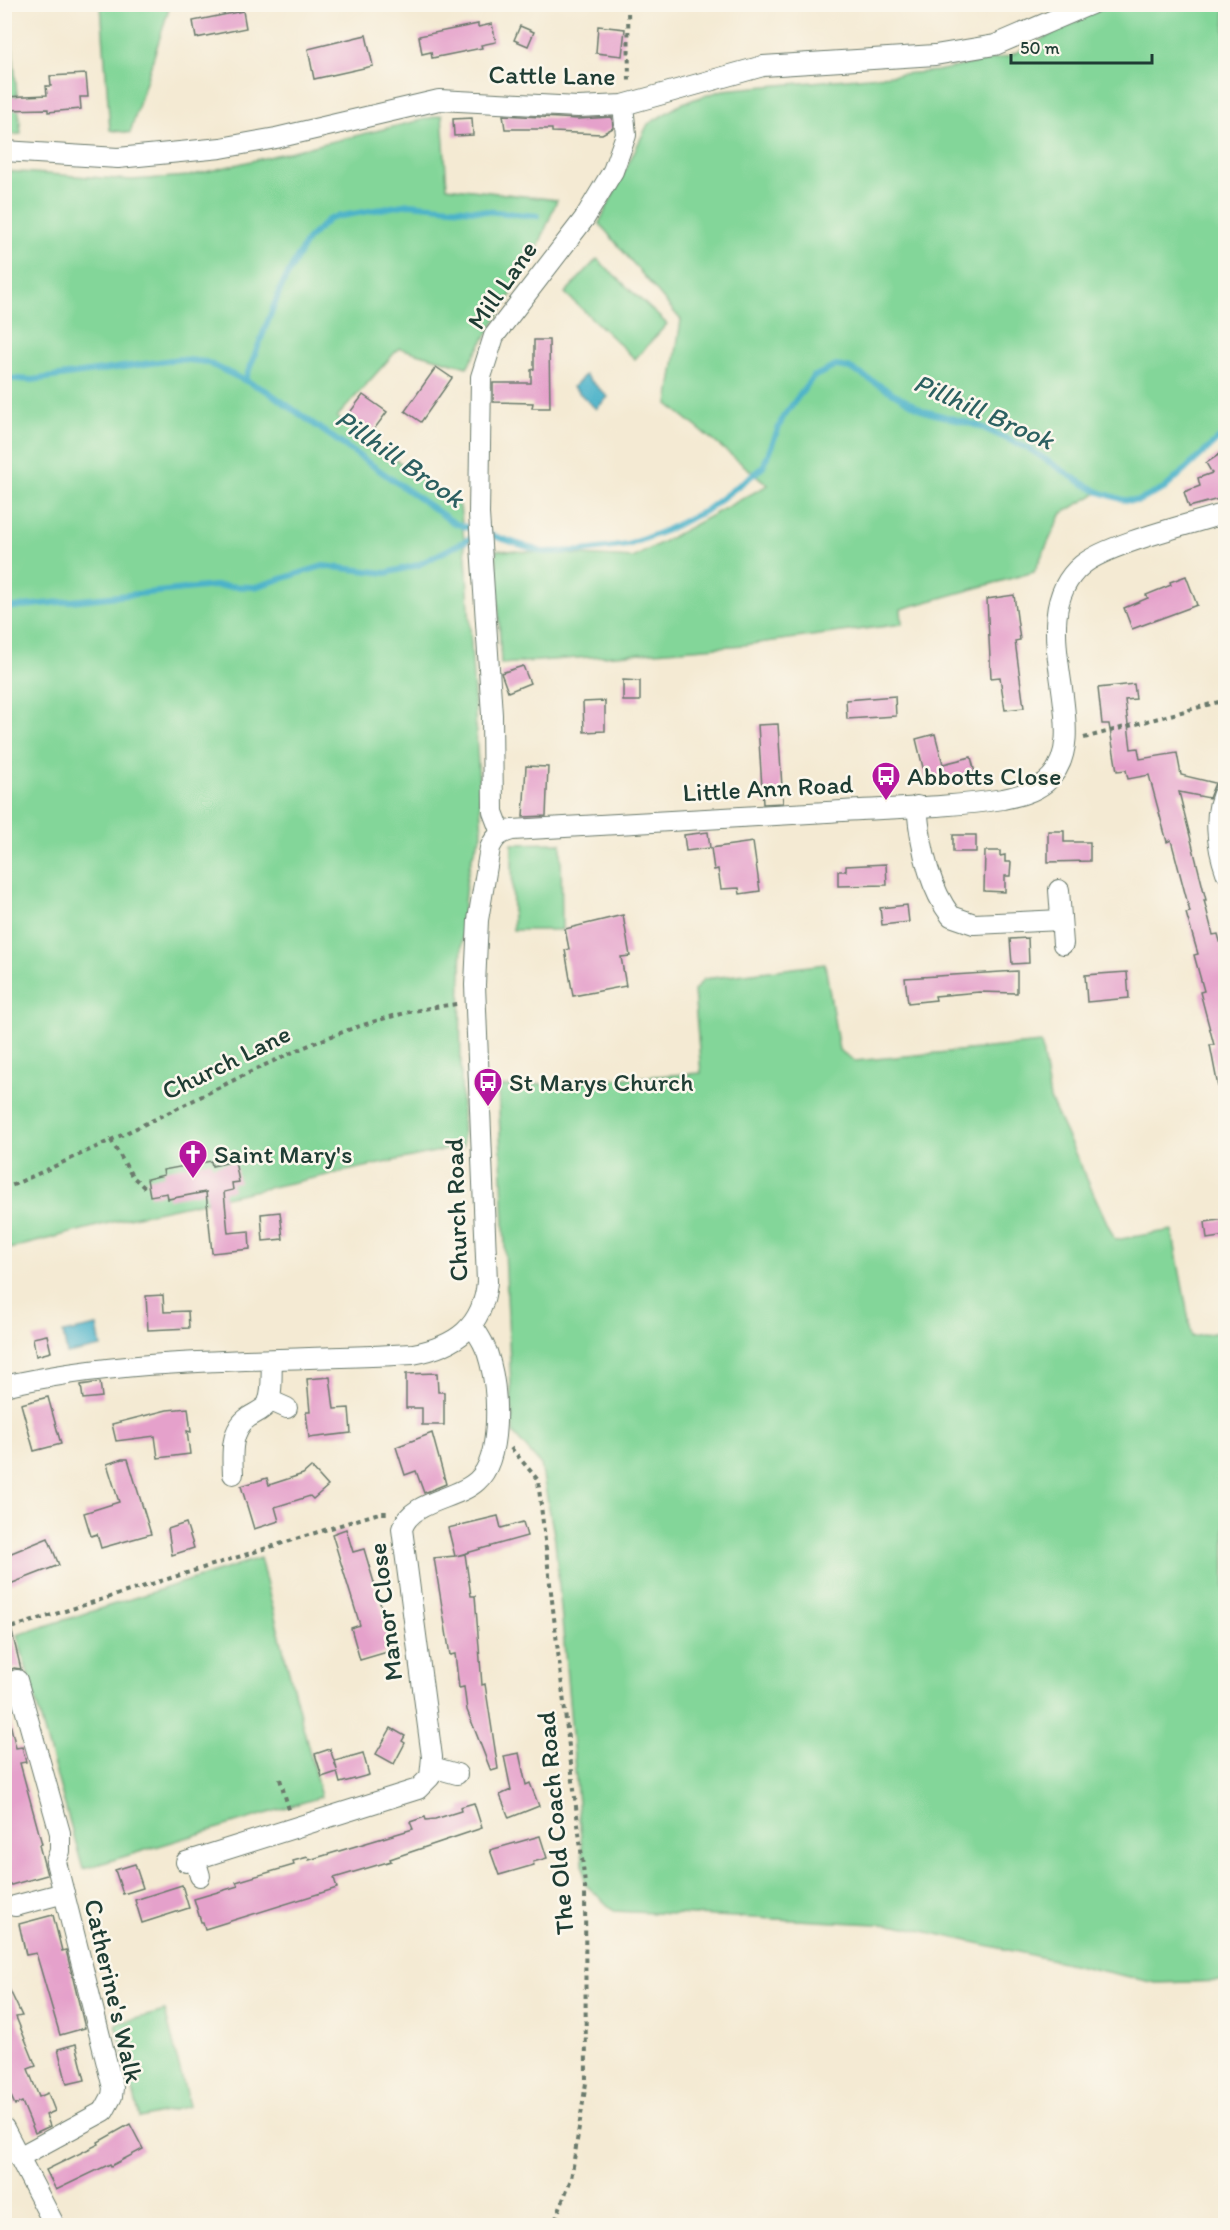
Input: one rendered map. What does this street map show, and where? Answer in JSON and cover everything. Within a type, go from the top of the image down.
[{"type":"street","name":"Cattle Lane","points":[[4,151],[118,158],[221,148],[276,138],[439,100],[578,107],[623,105],[755,67],[935,55],[995,45],[1091,4]]},
{"type":"street","name":"Mill Lane","points":[[501,833],[494,812],[491,695],[479,514],[479,392],[488,350],[504,322],[584,219],[613,171],[626,135],[623,105]]},
{"type":"street","name":"Little Ann Road","points":[[501,833],[512,830],[917,806],[1002,799],[1033,790],[1044,784],[1059,769],[1064,758],[1065,742],[1056,623],[1059,599],[1067,581],[1082,565],[1106,552],[1226,513]]},
{"type":"street","points":[[1226,788],[1219,812],[1217,834],[1226,872]]},
{"type":"street","points":[[917,806],[923,849],[936,891],[951,916],[974,924],[1061,920]]},
{"type":"street","name":"Church Road","points":[[4,1386],[119,1366],[272,1361],[430,1351],[445,1345],[472,1325],[485,1300],[487,1282],[476,1003],[478,920],[490,848],[501,833]]},
{"type":"street","points":[[1059,890],[1063,944]]},
{"type":"street","name":"Manor Close","points":[[432,1767],[401,1538],[404,1521],[425,1507],[454,1495],[478,1480],[493,1457],[494,1430],[490,1363],[484,1342],[472,1325]]},
{"type":"street","points":[[233,1474],[233,1448],[239,1427],[243,1421],[266,1407],[278,1404],[272,1361]]},
{"type":"street","name":"Catherine's Walk","points":[[17,1680],[60,1833],[60,1851],[56,1862],[111,2074],[112,2096],[104,2111],[95,2118],[20,2157]]},
{"type":"street","points":[[194,1866],[294,1828],[418,1789],[430,1777],[432,1767],[457,1774]]},
{"type":"street","name":"Catherine's Walk","points":[[15,1906],[64,1893]]},
{"type":"street","points":[[4,2128],[55,2226]]},
{"type":"path","points":[[623,105],[629,85],[628,4]]},
{"type":"path","points":[[1065,742],[1226,700]]},
{"type":"path","name":"Church Lane","points":[[4,1189],[111,1140],[288,1053],[338,1032],[424,1008],[476,1003]]},
{"type":"path","points":[[111,1140],[132,1176],[145,1188]]},
{"type":"path","name":"The Old Coach Road","points":[[494,1430],[538,1480],[585,1884],[586,2083],[571,2179],[554,2226]]},
{"type":"path","points":[[4,1630],[379,1513],[391,1513],[404,1521]]},
{"type":"path","points":[[280,1779],[294,1828]]},
{"type":"green space","points":[[101,5],[170,5],[130,133],[110,130]]},
{"type":"green space","points":[[1109,5],[1225,5],[1225,432],[1164,489],[1147,498],[1132,500],[1099,492],[1062,513],[1034,572],[901,609],[902,624],[744,645],[501,664],[496,550],[633,558],[768,485],[668,404],[681,320],[599,223],[648,124],[683,103],[723,90],[937,71],[1009,56]]},
{"type":"green space","points":[[9,14],[21,134],[5,135],[4,15]]},
{"type":"green space","points":[[442,115],[447,187],[557,200],[534,257],[467,367],[399,348],[337,417],[460,506],[466,557],[482,835],[471,860],[463,915],[460,1019],[463,1146],[128,1218],[5,1250],[5,171],[132,180],[189,176]]},
{"type":"green space","points":[[597,259],[667,324],[635,359],[565,293]]},
{"type":"green space","points":[[561,843],[562,930],[513,930],[512,844]]},
{"type":"green space","points":[[825,964],[839,1050],[855,1061],[1041,1043],[1050,1099],[1115,1240],[1172,1230],[1192,1337],[1225,1331],[1225,1981],[1156,1983],[897,1925],[614,1911],[585,1884],[555,1540],[541,1465],[513,1433],[498,1087],[701,1073],[694,991],[704,979]]},
{"type":"green space","points":[[260,1558],[321,1797],[83,1869],[17,1635]]},
{"type":"green space","points":[[165,2011],[189,2106],[140,2118],[116,2024]]},
{"type":"water","points":[[585,375],[608,397],[596,409],[573,387]]},
{"type":"water","points":[[97,1326],[101,1347],[67,1354],[63,1333]]},
{"type":"building","points":[[243,11],[246,28],[196,38],[193,21]]},
{"type":"building","points":[[478,24],[478,27],[492,24],[496,42],[481,45],[482,48],[432,58],[431,52],[422,54],[419,36]]},
{"type":"building","points":[[520,26],[534,32],[528,46],[514,40]]},
{"type":"building","points":[[598,26],[625,29],[622,56],[596,53]]},
{"type":"building","points":[[366,35],[373,66],[314,79],[308,49]]},
{"type":"building","points":[[86,74],[88,97],[80,97],[81,109],[48,112],[48,109],[4,110],[4,97],[47,95],[46,86],[51,86],[50,76]]},
{"type":"building","points":[[503,115],[578,119],[612,117],[613,128],[602,134],[552,132],[552,129],[505,129]]},
{"type":"building","points":[[472,118],[473,135],[454,136],[453,119]]},
{"type":"building","points":[[534,340],[549,340],[550,408],[532,408],[533,403],[493,402],[493,383],[531,383],[531,370],[534,369]]},
{"type":"building","points":[[436,367],[452,378],[421,422],[405,411]]},
{"type":"building","points":[[363,395],[387,412],[372,432],[348,415]]},
{"type":"building","points":[[1226,450],[1226,497],[1189,507],[1184,492],[1200,486],[1198,478],[1212,473],[1206,463]]},
{"type":"building","points":[[1186,576],[1197,605],[1132,629],[1124,608],[1148,598],[1146,595]]},
{"type":"building","points":[[1014,595],[1020,640],[1015,641],[1024,708],[1005,710],[1000,677],[991,678],[987,599]]},
{"type":"building","points":[[523,666],[530,683],[508,692],[501,673]]},
{"type":"building","points":[[623,680],[640,681],[640,701],[623,701]]},
{"type":"building","points":[[1134,684],[1136,699],[1125,700],[1131,749],[1138,748],[1140,759],[1177,753],[1181,775],[1215,783],[1209,798],[1179,792],[1213,935],[1218,934],[1226,963],[1226,1086],[1218,1087],[1210,1045],[1214,1045],[1200,992],[1204,991],[1194,955],[1198,954],[1186,913],[1190,912],[1171,840],[1167,842],[1149,775],[1128,779],[1126,770],[1117,771],[1109,724],[1102,724],[1098,688]]},
{"type":"building","points":[[895,696],[896,716],[847,719],[846,700]]},
{"type":"building","points":[[605,701],[605,731],[584,732],[583,702]]},
{"type":"building","points":[[778,724],[783,803],[763,804],[758,725]]},
{"type":"building","points":[[935,734],[943,764],[971,757],[975,773],[927,784],[916,739]]},
{"type":"building","points":[[526,766],[548,767],[546,816],[523,817]]},
{"type":"building","points":[[1048,831],[1064,831],[1064,842],[1090,842],[1090,861],[1048,862]]},
{"type":"building","points":[[708,832],[710,848],[686,851],[684,835]]},
{"type":"building","points":[[953,835],[976,835],[976,852],[953,852]]},
{"type":"building","points":[[753,842],[760,891],[740,894],[739,888],[721,889],[718,869],[714,870],[711,848]]},
{"type":"building","points":[[985,851],[1000,851],[1000,856],[1005,855],[1005,862],[1011,862],[1010,876],[1005,876],[1005,892],[984,891]]},
{"type":"building","points":[[886,864],[887,885],[838,886],[838,871],[846,871],[846,866]]},
{"type":"building","points":[[907,905],[909,922],[882,925],[880,908]]},
{"type":"building","points":[[623,915],[630,956],[621,957],[626,986],[573,996],[565,950],[569,949],[565,929]]},
{"type":"building","points":[[1028,938],[1029,963],[1012,964],[1010,939]]},
{"type":"building","points":[[1017,971],[1017,993],[979,992],[935,996],[936,1000],[908,1003],[905,978]]},
{"type":"building","points":[[1127,972],[1129,998],[1087,1002],[1085,975]]},
{"type":"building","name":"Saint Mary's","points":[[211,1161],[212,1166],[235,1161],[239,1182],[232,1183],[233,1190],[224,1192],[228,1233],[249,1231],[250,1249],[212,1253],[206,1192],[168,1199],[167,1193],[150,1196],[147,1179],[164,1175],[163,1170]]},
{"type":"building","points":[[280,1212],[283,1239],[263,1241],[261,1214]]},
{"type":"building","points":[[1226,1219],[1226,1236],[1207,1239],[1205,1222]]},
{"type":"building","points":[[163,1295],[164,1312],[188,1311],[189,1328],[148,1330],[146,1296]]},
{"type":"building","points":[[47,1335],[51,1352],[36,1356],[33,1338]]},
{"type":"building","points":[[437,1373],[438,1392],[444,1392],[444,1425],[422,1425],[422,1408],[406,1408],[406,1374]]},
{"type":"building","points":[[330,1377],[334,1409],[349,1408],[351,1433],[309,1438],[306,1412],[310,1412],[307,1379]]},
{"type":"building","points":[[100,1382],[102,1397],[83,1399],[81,1385]]},
{"type":"building","points":[[48,1397],[61,1444],[34,1451],[21,1404]]},
{"type":"building","points":[[188,1408],[191,1432],[187,1431],[190,1454],[158,1458],[155,1436],[116,1441],[112,1424],[167,1410]]},
{"type":"building","points":[[432,1433],[446,1484],[424,1493],[416,1471],[405,1475],[396,1447]]},
{"type":"building","points":[[128,1459],[151,1534],[101,1548],[97,1534],[91,1536],[84,1513],[119,1502],[107,1464]]},
{"type":"building","points":[[311,1467],[328,1486],[313,1499],[310,1496],[275,1507],[279,1521],[254,1529],[241,1486],[267,1478],[269,1485],[303,1474]]},
{"type":"building","points":[[498,1516],[501,1528],[523,1522],[527,1536],[456,1556],[465,1554],[471,1596],[475,1596],[482,1685],[485,1684],[498,1769],[491,1771],[467,1710],[464,1687],[459,1688],[455,1654],[450,1655],[434,1558],[455,1556],[448,1528]]},
{"type":"building","points":[[186,1523],[194,1548],[172,1555],[168,1529]]},
{"type":"building","points":[[346,1529],[353,1552],[364,1549],[394,1650],[360,1660],[351,1628],[360,1625],[332,1534]]},
{"type":"building","points":[[48,1538],[59,1565],[10,1584],[4,1571],[4,1556]]},
{"type":"building","points":[[10,1624],[21,1669],[14,1668],[4,1673],[4,1625]]},
{"type":"building","points":[[10,1723],[16,1748],[22,1747],[26,1762],[20,1763],[42,1844],[39,1845],[47,1875],[4,1887],[4,1724]]},
{"type":"building","points":[[391,1728],[405,1736],[402,1741],[405,1743],[394,1764],[376,1754]]},
{"type":"building","points":[[330,1749],[337,1770],[335,1761],[363,1753],[369,1775],[340,1783],[337,1772],[322,1777],[315,1754]]},
{"type":"building","points":[[519,1753],[526,1785],[530,1783],[539,1806],[509,1818],[500,1795],[511,1790],[504,1756]]},
{"type":"building","points":[[474,1803],[482,1828],[390,1859],[391,1861],[334,1878],[337,1888],[205,1929],[201,1922],[194,1899],[238,1886],[236,1882],[294,1865],[293,1861],[308,1857],[309,1860],[413,1829],[410,1822],[425,1817],[426,1820],[435,1819],[461,1811],[460,1807]]},
{"type":"building","points":[[540,1836],[547,1858],[533,1862],[534,1865],[499,1875],[490,1850]]},
{"type":"building","points":[[135,1864],[143,1888],[123,1894],[115,1870]]},
{"type":"building","points":[[182,1885],[189,1908],[142,1923],[135,1900]]},
{"type":"building","points":[[53,1915],[62,1951],[66,1950],[85,2028],[60,2035],[36,1953],[26,1955],[19,1924]]},
{"type":"building","points":[[4,1978],[22,2016],[16,2017],[36,2066],[28,2069],[39,2097],[48,2093],[55,2111],[46,2115],[50,2126],[35,2133],[22,2102],[15,2105],[4,2081]]},
{"type":"building","points":[[76,2044],[85,2080],[67,2084],[58,2049]]},
{"type":"building","points":[[130,2124],[143,2149],[56,2190],[46,2170],[99,2144],[98,2142]]},
{"type":"waterway","points":[[245,380],[282,285],[307,240],[330,218],[409,204],[537,216]]},
{"type":"waterway","name":"Pillhill Brook","points":[[4,378],[32,380],[179,359],[206,362],[267,391],[454,523],[543,552],[583,551],[628,545],[662,532],[705,511],[763,467],[783,417],[813,377],[836,366],[850,368],[924,411],[979,426],[1031,450],[1099,492],[1124,500],[1138,501],[1164,489],[1226,432]]},
{"type":"waterway","points":[[4,608],[214,586],[255,587],[323,566],[386,573],[418,565],[477,535]]},
{"type":"place","name":"Abbotts Close","points":[[886,802]]},
{"type":"place","name":"St Marys Church","points":[[488,1108]]},
{"type":"place","name":"Saint Mary's","points":[[193,1180]]}]
